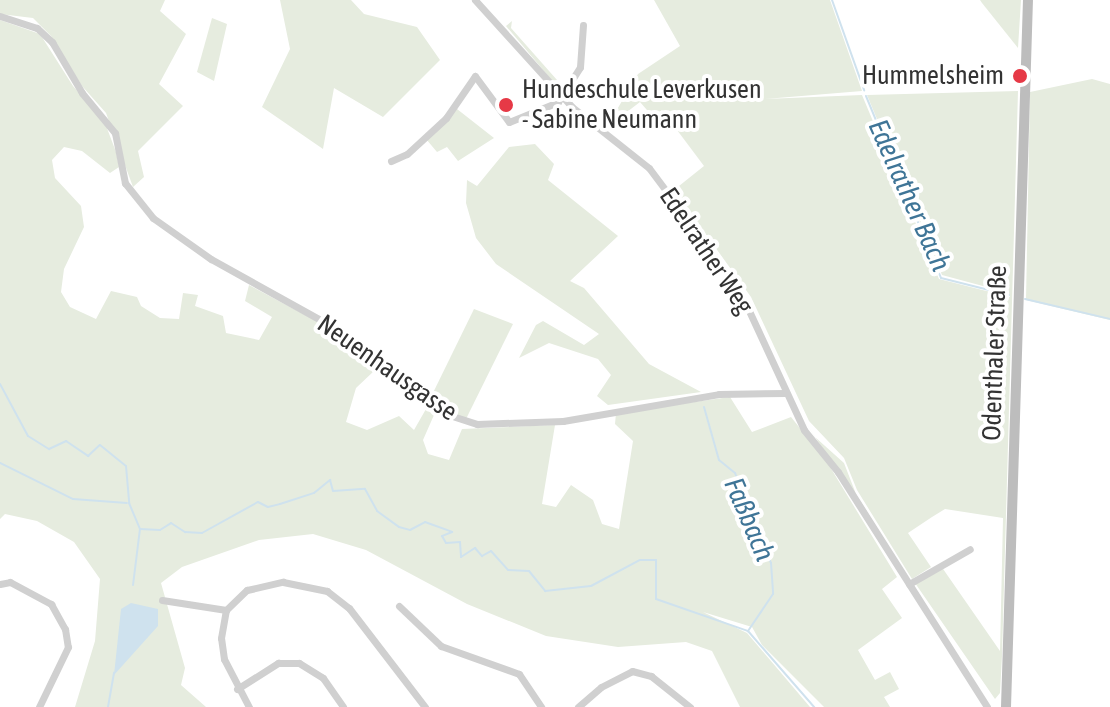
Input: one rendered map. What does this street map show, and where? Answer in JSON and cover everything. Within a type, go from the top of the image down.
[{"type":"main road","name":"Odenthaler Straße","points":[[1006,707],[1028,0]]},
{"type":"street","name":"Edelrather Weg","points":[[475,0],[563,97],[658,180],[744,300],[804,430],[829,459],[987,707]]},
{"type":"street","name":"Neuenhausgasse","points":[[0,16],[37,28],[52,42],[82,93],[115,133],[125,183],[153,218],[193,246],[344,333],[416,394],[463,422],[563,421],[719,394],[786,393]]},
{"type":"street","points":[[391,161],[407,154],[446,118],[475,76],[509,122],[563,97],[580,67],[583,25]]},
{"type":"street","points":[[909,584],[970,549]]},
{"type":"street","points":[[0,584],[10,582],[51,604],[65,629],[68,647],[39,707]]},
{"type":"street","points":[[249,707],[237,689],[221,638],[226,610],[247,590],[272,583],[306,583],[327,591],[349,608],[425,707]]},
{"type":"street","points":[[162,600],[226,610]]},
{"type":"street","points":[[399,606],[441,646],[519,674],[541,707]]},
{"type":"street","points":[[237,689],[278,663],[299,663],[323,678],[343,707]]},
{"type":"street","points":[[578,707],[601,687],[632,671],[651,676],[690,707]]},
{"type":"shaded area","points":[[0,0],[165,0],[160,11],[186,34],[159,84],[183,106],[138,151],[144,177],[133,187],[106,113],[82,86],[51,36],[33,18],[0,14]]},
{"type":"shaded area","points":[[280,0],[351,0],[364,14],[417,27],[440,60],[383,117],[334,88],[323,149],[262,107],[290,49]]},
{"type":"shaded area","points":[[654,0],[830,0],[862,91],[765,99],[862,95],[939,279],[1010,297],[1009,293],[942,275],[867,95],[1018,91],[1002,656],[1000,693],[995,699],[915,583],[941,566],[1000,651],[1003,518],[945,509],[908,533],[931,567],[912,579],[857,490],[844,458],[809,421],[751,297],[674,190],[704,166],[662,110],[653,117],[640,102],[606,128],[638,74],[680,46]]},
{"type":"shaded area","points":[[980,0],[1021,0],[1018,48],[982,3]]},
{"type":"shaded area","points":[[212,18],[227,24],[214,81],[197,72]]},
{"type":"shaded area","points":[[0,20],[40,34],[73,86],[105,123],[116,152],[119,167],[110,173],[82,151],[64,147],[52,160],[55,178],[81,206],[84,227],[64,269],[61,292],[70,307],[96,319],[111,291],[137,297],[141,306],[160,318],[179,319],[183,293],[198,295],[195,306],[223,316],[226,333],[259,340],[272,317],[245,301],[249,285],[331,329],[374,371],[356,388],[346,422],[367,430],[399,416],[414,430],[426,409],[434,415],[423,440],[428,454],[449,460],[462,429],[555,425],[542,504],[556,507],[571,485],[593,500],[602,524],[619,529],[633,441],[615,424],[616,413],[730,397],[752,432],[791,417],[827,462],[897,577],[882,589],[902,618],[858,650],[875,680],[890,672],[899,689],[884,697],[890,707],[824,707],[762,645],[752,627],[703,612],[747,633],[810,707],[740,707],[712,651],[686,642],[618,647],[546,636],[467,604],[366,550],[313,534],[259,540],[182,567],[161,583],[185,668],[181,685],[206,707],[75,707],[95,641],[100,579],[74,542],[37,521],[5,514],[0,519]]},
{"type":"shaded area","points":[[512,21],[511,28],[565,89],[560,90],[506,26]]},
{"type":"shaded area","points":[[1092,79],[1110,84],[1110,320],[1026,300],[1030,92]]},
{"type":"shaded area","points":[[457,109],[494,138],[458,161],[447,147],[437,152],[426,139]]},
{"type":"shaded area","points":[[535,144],[554,164],[548,180],[618,236],[570,281],[584,288],[649,364],[701,392],[608,405],[597,396],[611,375],[598,359],[549,343],[519,358],[536,325],[543,321],[584,345],[599,334],[496,264],[476,238],[466,203],[467,180],[477,186],[509,147]]},
{"type":"shaded area","points":[[474,309],[513,324],[466,419],[429,401]]},
{"type":"shaded area","points":[[815,437],[844,463],[856,494],[910,581]]},
{"type":"water","points":[[131,603],[158,609],[158,626],[114,675],[121,609]]},
{"type":"waterway","name":"Edelrather Bach","points":[[832,0],[864,90]]},
{"type":"waterway","name":"Edelrather Bach","points":[[866,96],[941,278],[1009,295]]},
{"type":"waterway","name":"Edelrather Bach","points":[[1025,299],[1110,319]]},
{"type":"waterway","points":[[0,384],[28,436],[49,449],[66,441],[88,456],[100,445],[126,466],[129,503],[140,529],[160,530],[171,523],[185,532],[202,533],[258,502],[268,507],[280,504],[314,493],[330,480],[333,491],[365,489],[377,511],[399,527],[410,530],[425,522],[452,532],[442,536],[446,543],[460,542],[461,557],[475,548],[482,556],[491,551],[508,570],[529,571],[545,591],[591,586],[640,560],[656,560],[656,599],[748,631],[814,707]]},
{"type":"waterway","name":"Faßbach","points":[[704,407],[719,460],[735,473],[771,563],[773,594],[748,631]]},
{"type":"waterway","points":[[0,463],[73,499],[127,503]]},
{"type":"waterway","points":[[133,585],[140,529]]},
{"type":"waterway","points":[[108,707],[114,673]]},
{"type":"place","name":"Hummelsheim","points":[[1020,76]]},
{"type":"place","name":"Hundeschule Leverkusen - Sabine Neumann","points":[[506,105]]}]
